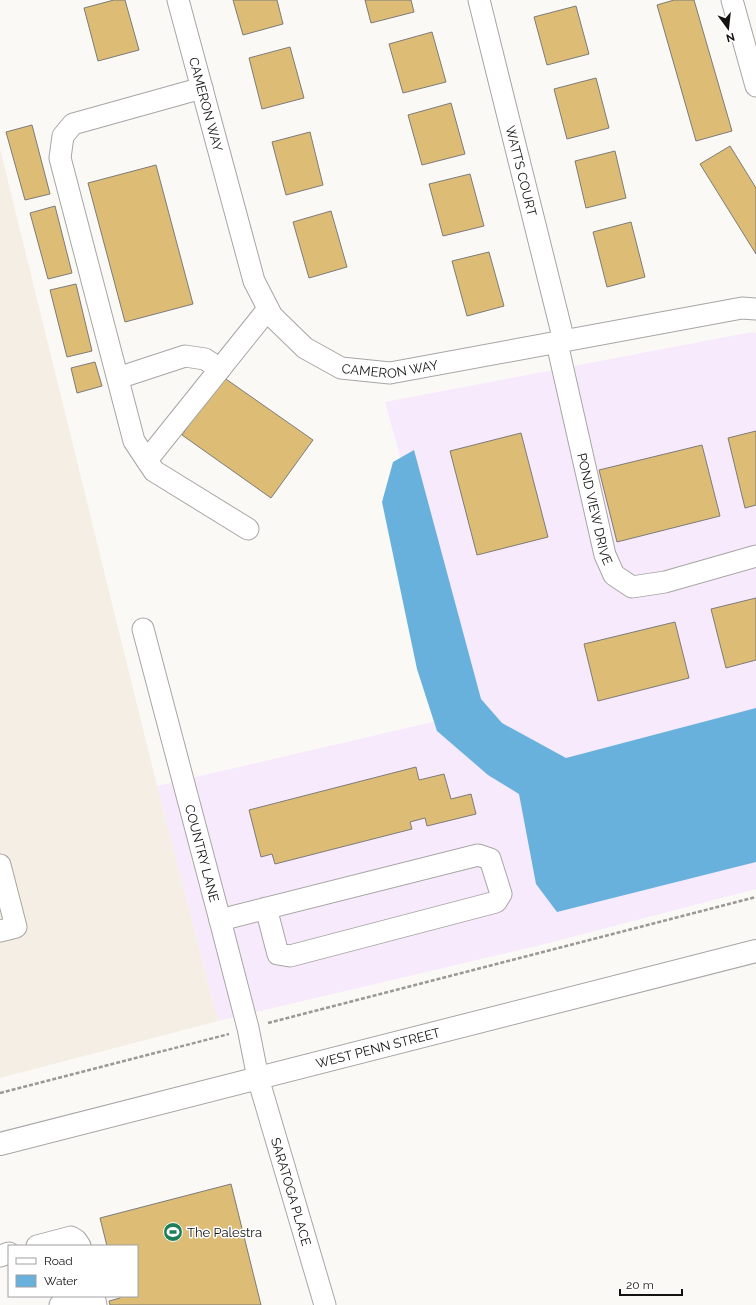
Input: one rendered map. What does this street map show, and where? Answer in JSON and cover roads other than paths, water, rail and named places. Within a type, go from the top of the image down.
[{"type":"main road","name":"WEST PENN STREET","points":[[0,1144],[756,951]]},
{"type":"street","name":"CAMERON WAY","points":[[178,0],[254,281],[272,316],[305,348],[341,368],[390,373],[742,308],[756,309]]},
{"type":"street","name":"WATTS COURT","points":[[479,0],[560,342]]},
{"type":"street","points":[[732,0],[756,86]]},
{"type":"street","points":[[202,88],[73,124],[63,136],[60,158],[134,440],[154,471],[248,529]]},
{"type":"street","points":[[147,460],[268,309]]},
{"type":"street","name":"POND VIEW DRIVE","points":[[560,342],[605,555],[614,575],[632,587],[665,582],[756,556]]},
{"type":"street","points":[[118,378],[185,356],[205,358],[220,369]]},
{"type":"street","name":"COUNTRY LANE","points":[[143,630],[248,1028],[258,1078]]},
{"type":"street","points":[[220,920],[266,908],[478,855],[490,860],[501,894],[496,902],[290,956],[278,954],[266,908]]},
{"type":"street","points":[[0,865],[16,927],[0,931]]},
{"type":"street","name":"SARATOGA PLACE","points":[[258,1078],[325,1305]]},
{"type":"street","points":[[41,1245],[71,1237],[76,1240],[79,1245]]},
{"type":"street","points":[[60,1305],[90,1297]]},
{"type":"water","points":[[414,450],[481,699],[502,723],[566,758],[756,708],[756,862],[557,912],[536,884],[519,794],[488,775],[437,731],[417,669],[382,502],[393,462]]},
{"type":"place","name":"The Palestra","points":[[173,1232]]}]
